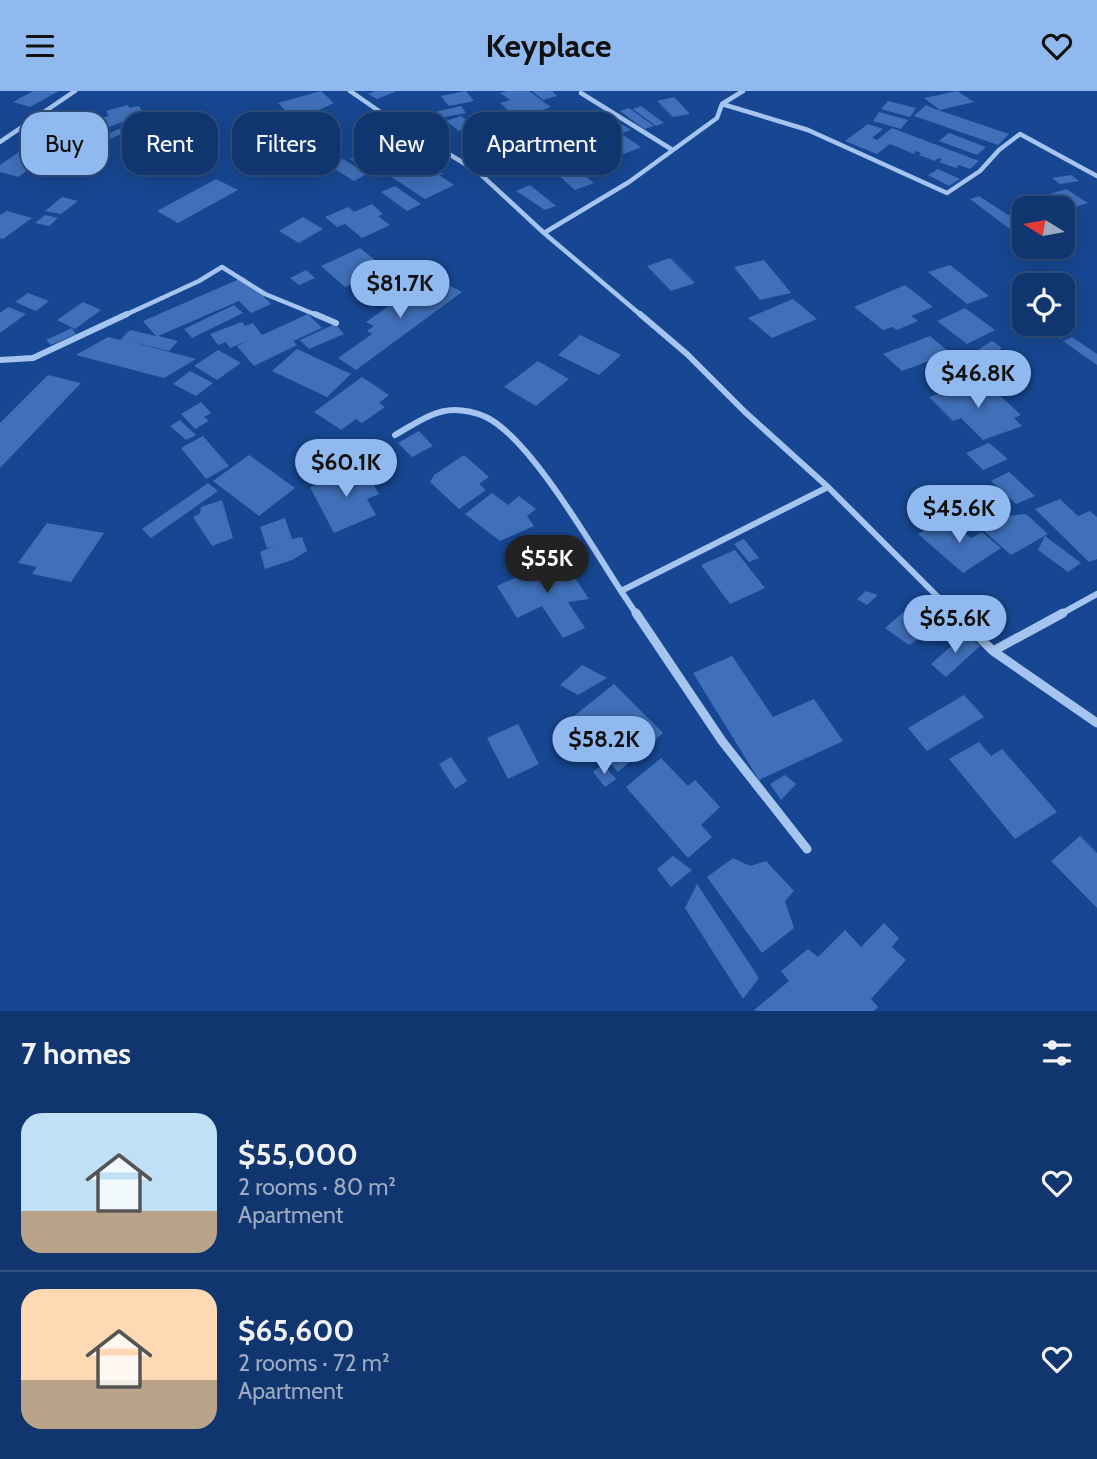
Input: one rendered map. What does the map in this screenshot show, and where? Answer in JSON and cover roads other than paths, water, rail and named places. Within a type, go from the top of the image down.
[{"type":"street","points":[[0,142],[75,91]]},
{"type":"street","points":[[350,91],[477,171],[544,233],[687,354],[744,412],[828,487],[993,651],[1097,723]]},
{"type":"street","points":[[544,233],[629,182],[717,118],[722,104],[743,91]]},
{"type":"street","points":[[580,93],[671,149]]},
{"type":"street","points":[[722,104],[756,111],[825,138],[947,193],[980,171],[999,150],[1020,134],[1097,176]]},
{"type":"street","points":[[0,360],[33,358],[199,281],[222,267],[265,294],[336,323]]},
{"type":"street","points":[[395,435],[436,414],[458,410],[487,418],[505,431],[533,464],[722,741],[807,849]]},
{"type":"street","points":[[621,591],[828,487]]},
{"type":"street","points":[[993,651],[1097,594]]}]
